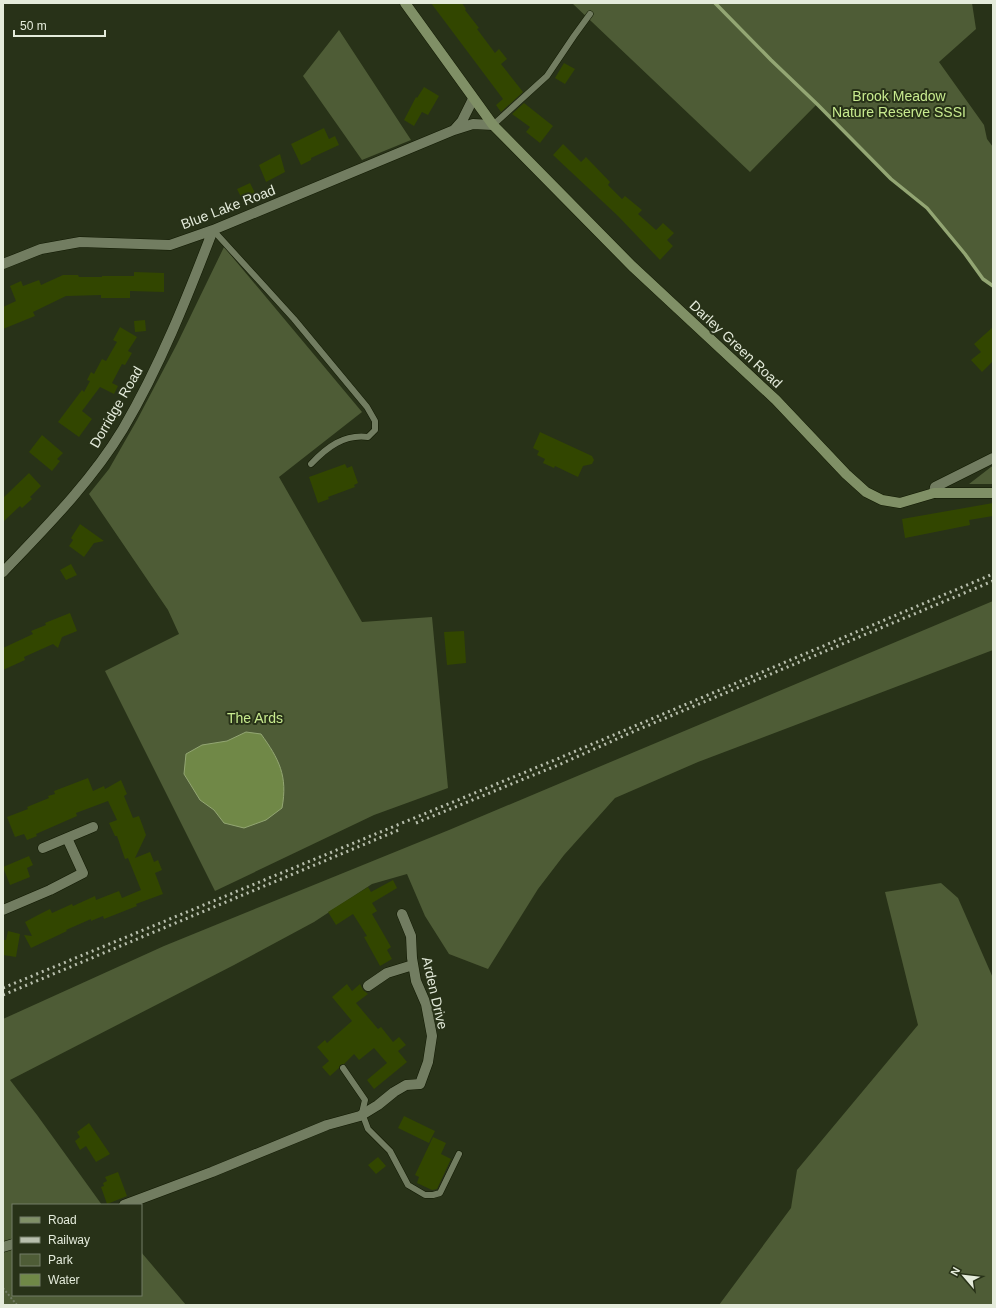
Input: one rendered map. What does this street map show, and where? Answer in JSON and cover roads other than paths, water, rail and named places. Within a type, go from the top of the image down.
[{"type":"street","name":"Darley Green Road","points":[[405,3],[493,125],[632,266],[776,400],[846,474],[866,492],[882,500],[900,503],[934,493],[993,493]]},
{"type":"street","points":[[454,130],[462,121],[473,99]]},
{"type":"street","name":"Blue Lake Road","points":[[3,264],[41,249],[80,242],[170,245],[212,230],[454,130],[473,124],[493,125]]},
{"type":"street","name":"Dorridge Road","points":[[3,572],[56,517],[89,477],[122,429],[155,367],[186,299],[212,230]]},
{"type":"street","points":[[934,493],[935,487],[993,458]]},
{"type":"street","points":[[43,848],[93,827]]},
{"type":"street","points":[[3,910],[83,873],[67,838]]},
{"type":"street","name":"Arden Drive","points":[[362,1113],[378,1105],[394,1092],[406,1085],[420,1084],[428,1062],[432,1036],[426,1004],[416,981],[413,965],[411,936],[402,914]]},
{"type":"street","points":[[368,986],[387,972],[413,965]]},
{"type":"street","points":[[127,1204],[212,1172],[326,1125],[360,1116],[362,1113]]},
{"type":"lane","points":[[493,125],[547,76],[590,14]]},
{"type":"lane","points":[[212,230],[294,319],[367,407],[375,421],[375,430],[368,436],[357,436],[336,442],[320,454],[311,464]]},
{"type":"lane","points":[[343,1068],[365,1100],[362,1113],[368,1129],[390,1151],[408,1185],[425,1195],[440,1193],[459,1154]]},
{"type":"water","points":[[246,732],[261,734],[273,752],[283,777],[284,797],[282,808],[266,820],[244,828],[224,823],[214,810],[200,800],[184,774],[186,754],[202,745],[227,741]]},
{"type":"waterway","points":[[715,3],[891,179],[927,208],[965,254],[983,279],[993,286]]},
{"type":"railway","points":[[3,988],[557,759],[993,574]]},
{"type":"railway","points":[[416,823],[563,763],[637,730],[993,581]]},
{"type":"railway","points":[[3,995],[401,829]]},
{"type":"park label","name":"Brook Meadow Nature Reserve SSSI","points":[[899,104]]},
{"type":"park label","name":"The Ards","points":[[255,718]]}]
